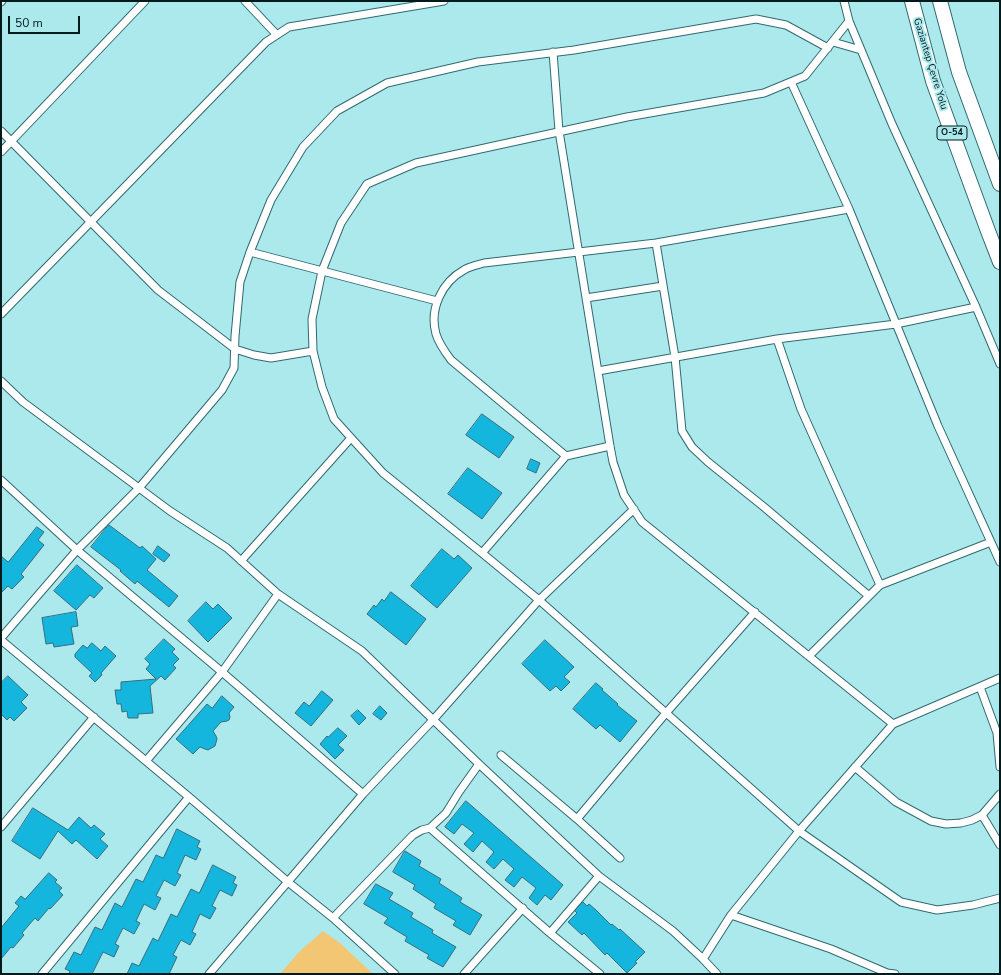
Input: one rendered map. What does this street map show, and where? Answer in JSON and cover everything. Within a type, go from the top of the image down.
[{"type":"highway","name":"Gaziantep Çevre Yolu","points":[[912,1],[933,81],[1000,262]]},
{"type":"highway","name":"O-54","points":[[940,1],[959,72],[1000,184]]},
{"type":"street","points":[[1,152],[145,1]]},
{"type":"street","points":[[245,1],[277,35]]},
{"type":"street","points":[[1,314],[266,42],[289,27],[440,1]]},
{"type":"street","points":[[844,1],[849,21],[892,124],[976,307],[1000,364]]},
{"type":"street","points":[[395,974],[333,918],[288,882],[1,639],[77,550],[139,488],[222,390],[234,368],[240,282],[250,252],[271,200],[303,147],[336,111],[387,83],[478,62],[574,50],[756,19],[786,25],[828,48]]},
{"type":"street","points":[[849,21],[806,76],[764,93],[627,117],[416,162],[367,184],[341,222],[322,272],[312,319],[313,351],[322,387],[334,419],[383,473],[539,600],[799,831],[901,902],[937,910],[973,905],[1000,898]]},
{"type":"street","points":[[833,42],[861,50]]},
{"type":"street","points":[[553,52],[559,131],[610,446],[613,462],[624,495],[642,522],[893,724]]},
{"type":"street","points":[[791,82],[849,209],[938,426],[1000,562]]},
{"type":"street","points":[[1,131],[158,290],[235,349],[254,355],[271,358],[313,351]]},
{"type":"street","points":[[566,456],[451,360],[445,353],[439,343],[436,333],[434,323],[435,310],[437,301],[442,291],[455,275],[464,269],[484,263],[656,243],[849,209]]},
{"type":"street","points":[[656,243],[675,357],[682,431],[692,447],[708,462],[770,512],[869,596]]},
{"type":"street","points":[[250,252],[437,301]]},
{"type":"street","points":[[586,298],[663,286]]},
{"type":"street","points":[[598,371],[777,339],[896,324],[976,307]]},
{"type":"street","points":[[777,339],[801,409],[880,586]]},
{"type":"street","points":[[1,381],[23,402],[170,511],[227,548],[278,594],[362,651],[479,764],[599,876],[673,931],[717,974]]},
{"type":"street","points":[[241,561],[351,438]]},
{"type":"street","points":[[482,553],[566,456],[610,446]]},
{"type":"street","points":[[1,480],[77,550],[222,672],[363,794]]},
{"type":"street","points":[[210,974],[363,794],[433,720],[539,600],[634,509]]},
{"type":"street","points":[[809,656],[880,586],[991,542]]},
{"type":"street","points":[[146,761],[222,672],[278,594]]},
{"type":"street","points":[[577,819],[666,713],[755,612]]},
{"type":"street","points":[[703,959],[731,915],[799,831],[893,724],[1000,678]]},
{"type":"street","points":[[980,687],[997,733],[1000,767]]},
{"type":"street","points":[[1,827],[94,717]]},
{"type":"street","points":[[501,755],[577,819],[620,858]]},
{"type":"street","points":[[333,918],[413,835],[430,828],[446,813],[479,764]]},
{"type":"street","points":[[855,767],[896,802],[930,821],[946,824],[960,823],[982,815],[1000,794]]},
{"type":"street","points":[[42,974],[189,797]]},
{"type":"street","points":[[982,815],[1000,845]]},
{"type":"street","points":[[430,828],[550,933],[600,974]]},
{"type":"street","points":[[550,933],[599,876]]},
{"type":"street","points":[[464,974],[523,908]]},
{"type":"street","points":[[731,915],[831,949],[895,974]]},
{"type":"shaded area","points":[[323,931],[340,943],[373,974],[280,974],[300,951]]},
{"type":"building","points":[[482,414],[514,437],[499,458],[466,435]]},
{"type":"building","points":[[531,459],[540,463],[536,473],[527,469]]},
{"type":"building","points":[[468,468],[502,493],[482,519],[448,494]]},
{"type":"building","points":[[109,525],[140,548],[142,546],[156,559],[147,570],[178,596],[169,607],[137,581],[135,584],[120,571],[121,570],[91,547]]},
{"type":"building","points":[[37,527],[44,532],[38,540],[44,545],[21,574],[24,577],[12,589],[8,586],[1,593],[1,556],[8,562]]},
{"type":"building","points":[[158,546],[170,555],[164,562],[153,554]]},
{"type":"building","points":[[442,549],[454,559],[458,555],[472,568],[437,608],[411,586]]},
{"type":"building","points":[[77,565],[103,588],[94,598],[90,595],[76,610],[54,591]]},
{"type":"building","points":[[391,592],[426,619],[406,645],[367,614],[374,605],[376,607],[382,599],[384,601]]},
{"type":"building","points":[[206,602],[213,609],[218,604],[232,618],[208,642],[188,621]]},
{"type":"building","points":[[76,612],[78,626],[71,627],[74,644],[54,647],[53,643],[46,644],[42,618]]},
{"type":"building","points":[[164,639],[175,649],[172,652],[179,659],[173,665],[176,668],[165,680],[161,676],[150,686],[153,713],[138,714],[138,718],[128,718],[127,711],[122,712],[121,704],[117,704],[115,690],[121,690],[121,682],[156,679],[146,669],[150,664],[145,659]]},
{"type":"building","points":[[545,640],[574,667],[564,677],[570,682],[561,691],[556,686],[550,691],[522,664]]},
{"type":"building","points":[[92,643],[101,651],[105,646],[116,656],[95,682],[89,676],[92,673],[75,657],[75,654],[83,645],[87,648]]},
{"type":"building","points":[[8,676],[28,695],[21,702],[27,708],[14,721],[10,717],[7,720],[1,714],[1,683]]},
{"type":"building","points":[[596,683],[618,704],[617,705],[637,721],[620,742],[600,725],[596,729],[573,709]]},
{"type":"building","points":[[322,691],[333,700],[311,726],[295,713],[304,702],[309,706]]},
{"type":"building","points":[[222,696],[234,707],[229,713],[229,720],[221,722],[213,731],[217,739],[215,746],[208,750],[200,747],[193,754],[176,739],[207,704],[212,708]]},
{"type":"building","points":[[380,706],[387,713],[381,720],[373,714]]},
{"type":"building","points":[[358,710],[366,718],[359,725],[351,716]]},
{"type":"building","points":[[338,728],[347,736],[338,745],[344,750],[335,759],[320,744],[327,736],[328,737]]},
{"type":"building","points":[[466,801],[563,885],[551,900],[545,895],[537,905],[529,898],[536,888],[522,877],[514,887],[505,880],[514,869],[503,859],[494,869],[486,862],[494,852],[482,841],[473,852],[464,844],[474,833],[462,824],[454,834],[445,827]]},
{"type":"building","points":[[33,808],[68,830],[79,817],[91,828],[94,825],[105,834],[100,839],[108,846],[97,859],[76,840],[72,844],[58,831],[40,859],[12,841]]},
{"type":"building","points":[[177,829],[200,841],[197,847],[201,849],[196,860],[185,855],[177,873],[181,875],[175,886],[164,880],[156,896],[161,898],[155,910],[144,904],[136,921],[140,923],[134,934],[123,928],[115,944],[119,946],[114,957],[103,952],[92,974],[69,974],[70,971],[65,969],[74,952],[81,955],[95,927],[102,930],[115,903],[122,907],[136,879],[143,882],[156,855],[163,858]]},
{"type":"building","points":[[405,851],[421,861],[419,866],[441,879],[439,883],[462,898],[460,902],[482,915],[470,935],[453,925],[456,921],[434,908],[436,904],[413,889],[415,885],[393,872]]},
{"type":"building","points":[[213,865],[236,877],[233,883],[237,885],[232,896],[220,890],[212,906],[216,908],[210,919],[200,914],[192,932],[196,934],[190,945],[181,940],[173,955],[177,957],[169,974],[127,974],[132,963],[139,966],[153,938],[158,941],[171,914],[177,917],[191,889],[199,893]]},
{"type":"building","points":[[49,873],[57,880],[55,882],[62,888],[59,891],[63,895],[38,921],[35,918],[22,933],[24,935],[1,959],[1,928],[19,906],[15,903],[21,896],[25,899]]},
{"type":"building","points":[[376,884],[393,893],[389,899],[413,913],[411,917],[433,930],[432,933],[456,947],[443,967],[427,958],[429,955],[405,941],[407,937],[384,923],[388,918],[364,904]]},
{"type":"building","points":[[583,902],[587,906],[589,904],[611,925],[612,924],[619,930],[620,929],[645,952],[627,973],[607,953],[605,955],[584,933],[582,935],[568,922],[577,913],[575,911]]}]
